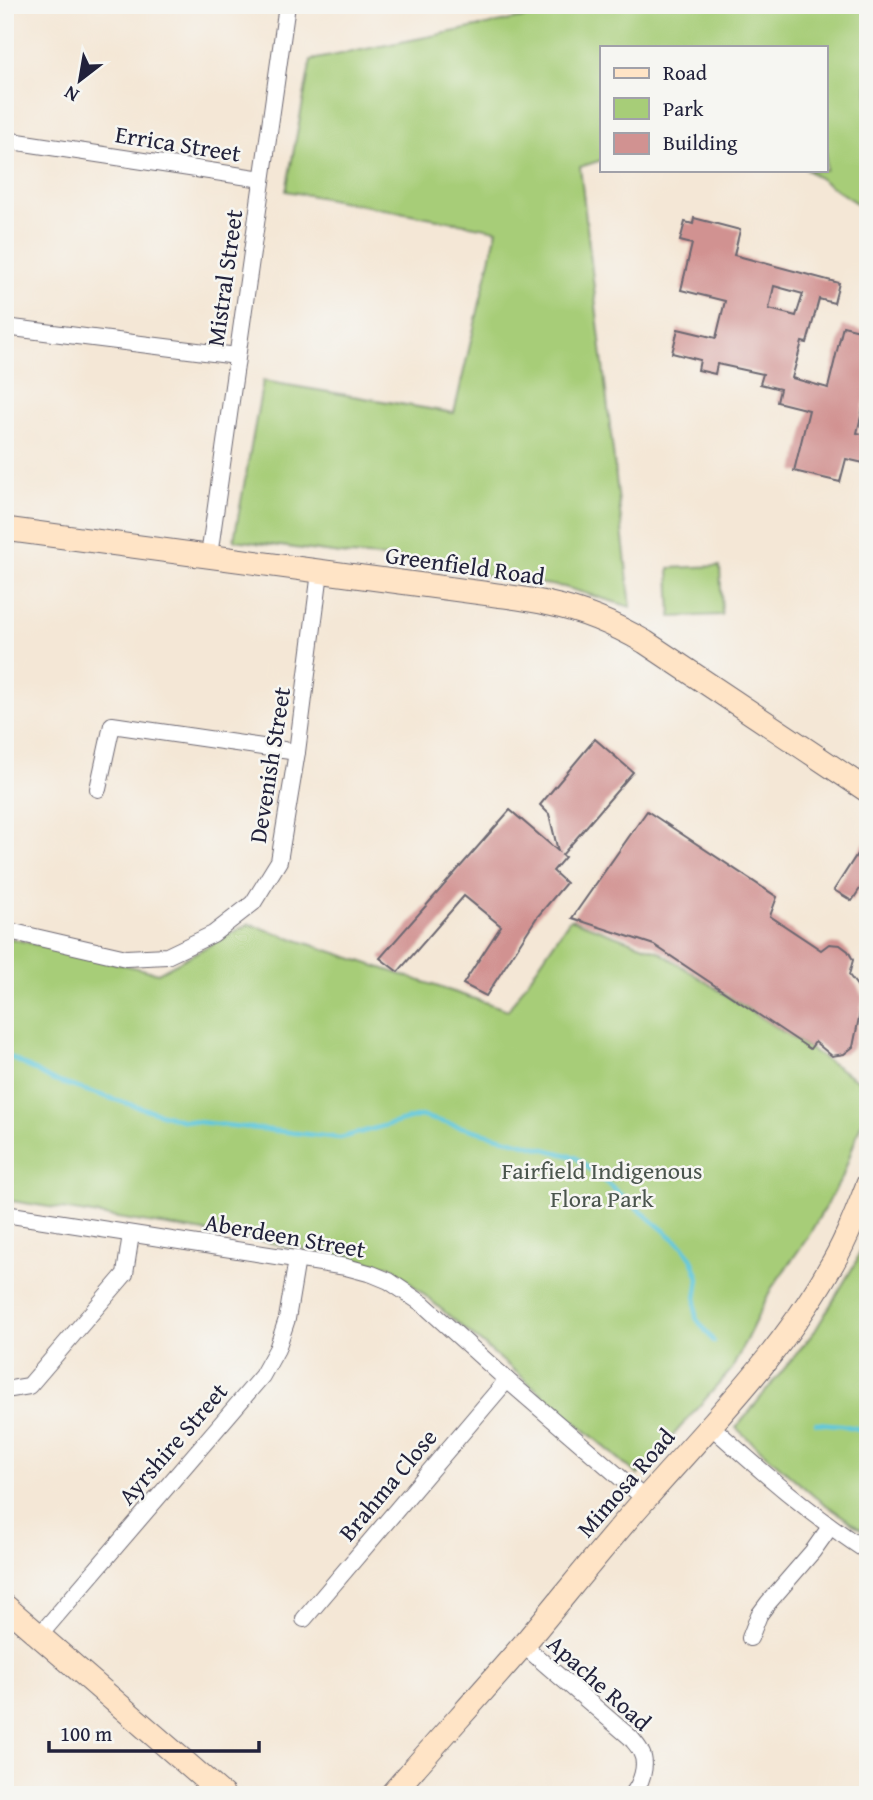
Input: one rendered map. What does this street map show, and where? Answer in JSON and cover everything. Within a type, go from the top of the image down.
[{"type":"street","name":"Mistral Street","points":[[208,556],[287,5]]},
{"type":"street","name":"Errica Street","points":[[5,140],[262,179]]},
{"type":"street","points":[[5,327],[237,356]]},
{"type":"street","name":"Greenfield Road","points":[[5,529],[549,604],[625,630],[868,791]]},
{"type":"street","name":"Devenish Street","points":[[5,930],[126,958],[167,956],[214,934],[253,903],[279,860],[297,752],[320,572]]},
{"type":"street","points":[[98,789],[112,725],[297,752]]},
{"type":"street","name":"Mimosa Road","points":[[391,1795],[523,1645],[784,1338],[830,1269],[868,1184]]},
{"type":"street","name":"Aberdeen Street","points":[[5,1214],[346,1267],[389,1281],[423,1304],[645,1499]]},
{"type":"street","points":[[5,1390],[29,1386],[125,1274],[131,1234]]},
{"type":"street","name":"Ayrshire Street","points":[[39,1636],[262,1376],[277,1349],[287,1319],[297,1259]]},
{"type":"street","name":"Brahma Close","points":[[304,1619],[507,1380]]},
{"type":"street","points":[[711,1426],[788,1494],[868,1552]]},
{"type":"street","points":[[750,1638],[759,1615],[830,1527]]},
{"type":"street","points":[[5,1606],[223,1795]]},
{"type":"street","name":"Apache Road","points":[[523,1645],[631,1738],[642,1753],[644,1770],[632,1795]]},
{"type":"green space","points":[[587,5],[868,5],[868,211],[810,172],[828,172],[828,46],[600,46],[600,161],[580,167],[631,607],[564,587],[437,568],[402,558],[348,555],[234,540],[263,381],[454,413],[497,230],[286,191],[311,60]]},
{"type":"green space","points":[[720,566],[722,615],[671,617],[669,568]]},
{"type":"green space","name":"Fairfield Indigenous Flora Park","points":[[570,919],[658,951],[868,1087],[868,1103],[842,1178],[806,1240],[771,1289],[732,1369],[638,1475],[390,1266],[255,1240],[5,1200],[5,937],[158,973],[249,924],[508,1010]]},
{"type":"green space","points":[[868,1230],[868,1534],[815,1497],[736,1428],[815,1331],[856,1262]]},
{"type":"building","points":[[694,218],[740,230],[734,255],[839,283],[834,303],[819,299],[807,343],[802,342],[792,378],[828,388],[843,326],[868,332],[868,401],[865,400],[857,433],[868,435],[868,464],[846,459],[840,482],[794,471],[809,410],[777,402],[780,389],[760,384],[763,374],[717,364],[715,374],[698,370],[700,360],[672,353],[678,329],[716,338],[725,301],[681,290],[692,244],[680,241],[685,222],[693,224]],"holes":[[[774,286],[803,294],[796,316],[769,309]]]},
{"type":"building","points":[[595,739],[633,772],[562,855],[565,857],[553,871],[566,883],[537,917],[486,996],[463,984],[501,926],[464,896],[398,972],[380,958],[510,810],[558,851],[549,814],[540,805]]},
{"type":"building","points":[[647,811],[777,897],[770,916],[821,950],[829,944],[840,945],[848,951],[853,960],[849,975],[863,998],[853,1047],[844,1054],[832,1056],[815,1042],[810,1049],[654,945],[572,918]]},
{"type":"building","points":[[868,837],[868,876],[852,901],[834,890]]},
{"type":"waterway","points":[[5,1054],[52,1080],[181,1120],[340,1138],[420,1116],[575,1157],[683,1246],[692,1259],[699,1278],[696,1318],[714,1342]]},
{"type":"waterway","points":[[816,1423],[868,1431]]}]
